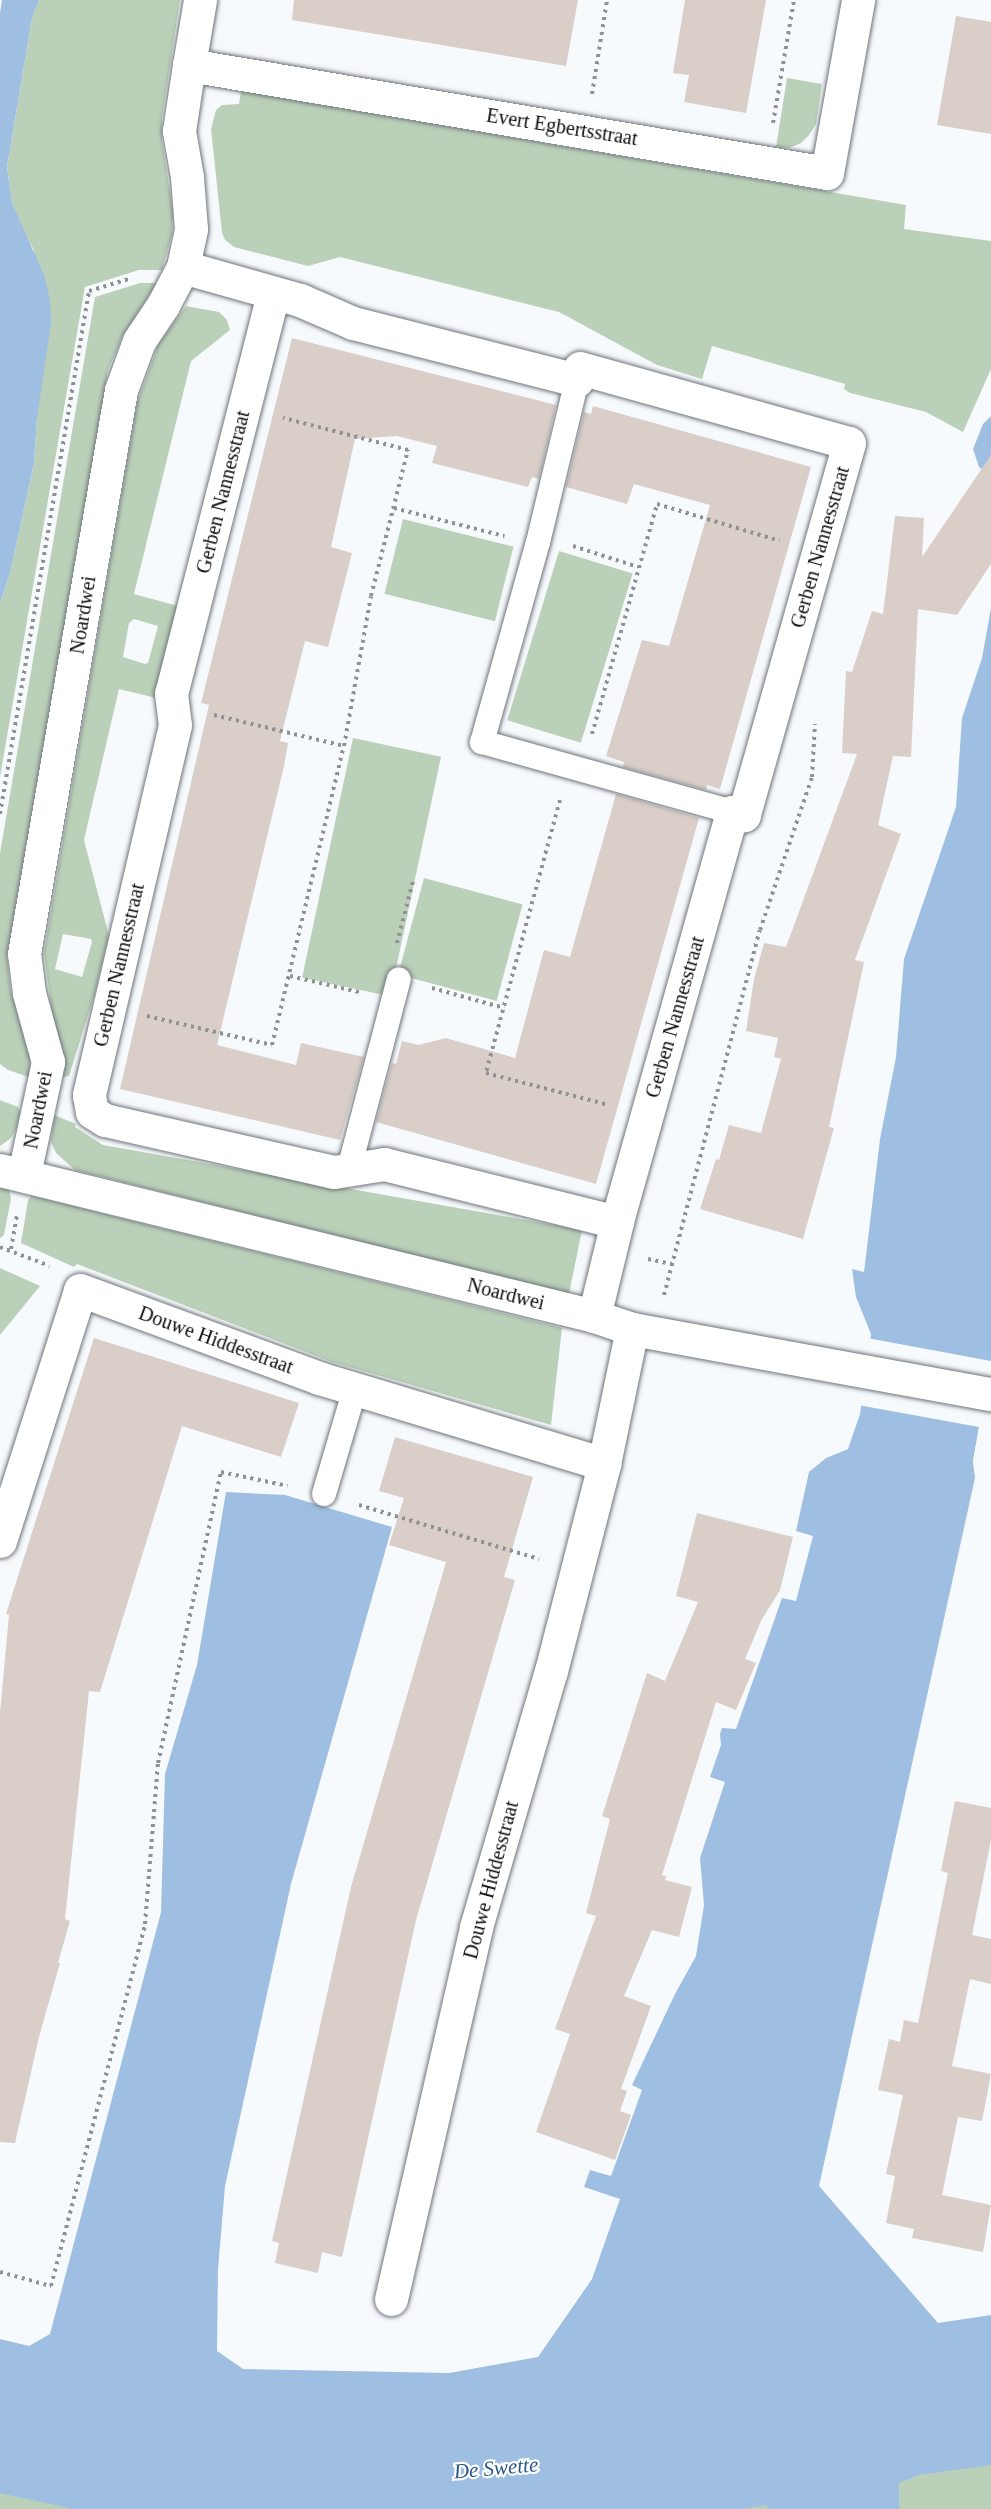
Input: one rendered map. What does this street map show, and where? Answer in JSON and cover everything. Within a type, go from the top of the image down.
[{"type":"street","points":[[189,66],[200,0]]},
{"type":"street","name":"Evert Egbertsstraat","points":[[189,66],[827,173],[858,0]]},
{"type":"street","name":"Noardwei","points":[[189,66],[179,131],[191,229],[183,267],[163,305],[139,340],[121,390],[24,954],[29,993],[48,1062],[12,1172],[594,1316],[644,1331],[991,1394]]},
{"type":"street","points":[[183,267],[300,300],[353,323],[577,380]]},
{"type":"street","name":"Gerben Nannesstraat","points":[[273,294],[171,693],[176,724],[89,1095],[92,1112],[105,1120],[334,1172],[384,1164],[617,1222]]},
{"type":"street","name":"Gerben Nannesstraat","points":[[577,380],[580,368],[849,443],[744,815],[732,812],[617,1222],[594,1316]]},
{"type":"street","name":"Douwe Hiddesstraat","points":[[0,1541],[80,1290],[355,1389],[604,1464]]},
{"type":"street","name":"Douwe Hiddesstraat","points":[[391,2299],[476,1927],[550,1671],[604,1464],[644,1331]]},
{"type":"lane","points":[[577,380],[538,542],[482,742],[732,812]]},
{"type":"lane","points":[[349,1169],[397,990]]},
{"type":"lane","points":[[324,1494],[355,1389]]},
{"type":"path","points":[[586,131],[608,0]]},
{"type":"path","points":[[762,122],[773,124],[794,0]]},
{"type":"path","points":[[580,93],[603,96]]},
{"type":"path","points":[[110,1007],[272,1045],[344,746],[371,596],[408,450],[244,408]]},
{"type":"path","points":[[173,706],[344,746]]},
{"type":"path","points":[[644,1331],[671,1264],[760,930],[812,777],[815,717]]},
{"type":"path","points":[[290,976],[397,990]]},
{"type":"path","points":[[0,1247],[11,1249]]},
{"type":"path","points":[[0,2272],[51,2286],[145,1924],[158,1763],[221,1472],[324,1494],[577,1571]]},
{"type":"green space","points":[[39,0],[180,0],[162,118],[162,141],[173,212],[172,234],[162,270],[139,270],[85,287],[0,777],[0,603],[10,573],[34,463],[37,418],[34,250],[21,227],[12,203],[7,167],[32,18]]},
{"type":"green space","points":[[787,78],[822,84],[816,124],[801,143],[789,148],[776,147]]},
{"type":"green space","points":[[241,91],[906,205],[904,229],[991,241],[991,369],[963,432],[926,412],[850,393],[844,389],[845,384],[712,346],[702,379],[657,365],[559,312],[340,257],[308,266],[234,247],[225,240],[222,233],[211,129],[216,110],[222,105],[239,104]]},
{"type":"green space","points":[[140,283],[157,283],[122,337],[108,370],[7,956],[10,988],[30,1058],[29,1077],[8,1070],[0,1064],[0,853],[95,297]]},
{"type":"green space","points":[[186,306],[219,312],[227,320],[230,330],[191,361],[134,594],[178,606],[156,698],[119,689],[84,840],[109,936],[94,996],[69,1076],[63,1077],[62,1053],[52,1014],[44,953],[137,403],[159,343]],"holes":[[[134,619],[158,626],[148,663],[145,664],[123,657],[129,623]],[[63,934],[91,939],[82,977],[55,969]]]},
{"type":"green space","points":[[403,519],[514,547],[495,621],[384,594]]},
{"type":"green space","points":[[559,551],[633,574],[581,743],[507,720]]},
{"type":"green space","points":[[353,738],[441,757],[390,996],[302,978]]},
{"type":"green space","points":[[424,878],[523,904],[497,1001],[398,975]]},
{"type":"green space","points":[[0,1100],[18,1107],[20,1112],[17,1127],[11,1138],[0,1146]]},
{"type":"green space","points":[[54,1115],[76,1124],[75,1127],[103,1145],[582,1230],[569,1294],[75,1170],[56,1153],[51,1142]]},
{"type":"green space","points":[[0,1188],[9,1190],[11,1198],[4,1235],[0,1238]]},
{"type":"green space","points":[[32,1196],[562,1328],[551,1425],[332,1362],[77,1264],[74,1267],[21,1243],[28,1200]]},
{"type":"green space","points":[[0,1268],[40,1286],[0,1335]]},
{"type":"green space","points":[[991,2461],[991,2509],[669,2509]]},
{"type":"green space","points":[[0,2473],[162,2509],[0,2509]]},
{"type":"water","points":[[2,0],[39,0],[32,18],[7,167],[12,203],[45,277],[50,301],[51,323],[37,418],[34,463],[10,573],[0,603],[0,13]]},
{"type":"water","points":[[991,416],[991,476],[979,467],[973,449],[983,424]]},
{"type":"water","name":"De Swette","points":[[991,608],[991,1362],[973,1461],[975,1478],[819,2186],[938,2323],[991,2315],[991,2465],[919,2475],[899,2483],[899,2509],[767,2509],[767,2505],[743,2509],[73,2509],[0,2493],[0,2339],[29,2346],[50,2334],[161,1912],[165,1774],[197,1665],[226,1492],[285,1495],[392,1527],[291,1884],[225,2186],[218,2269],[217,2351],[243,2369],[449,2373],[538,2357],[592,2279],[620,2199],[584,2187],[590,2170],[611,2176],[642,2090],[632,2085],[675,1994],[696,1956],[704,1905],[700,1858],[725,1782],[710,1777],[721,1745],[720,1734],[722,1728],[736,1729],[782,1598],[796,1601],[813,1536],[796,1531],[809,1472],[826,1458],[848,1449],[860,1414],[871,1334],[856,1297],[852,1269],[864,1272],[880,1139],[896,1057],[904,959],[956,807],[962,718],[982,658]]},
{"type":"pier","points":[[867,1338],[991,1361],[991,1379],[976,1461],[978,1475],[975,1475],[973,1461],[979,1427],[858,1405]]},
{"type":"building","points":[[294,0],[578,0],[566,66],[292,20]]},
{"type":"building","points":[[685,0],[766,0],[746,113],[684,102],[689,75],[673,73]]},
{"type":"building","points":[[956,16],[991,22],[991,134],[937,125]]},
{"type":"building","points":[[292,338],[556,405],[539,479],[532,477],[528,487],[432,463],[437,446],[397,436],[355,439],[331,547],[352,553],[328,647],[305,641],[280,741],[288,743],[284,766],[217,1045],[296,1065],[301,1043],[364,1057],[340,1140],[120,1089],[209,705],[201,703]]},
{"type":"building","points":[[593,406],[811,467],[720,789],[707,785],[706,790],[623,767],[624,762],[606,756],[642,640],[669,646],[710,505],[634,484],[627,504],[566,487],[584,412],[591,414]]},
{"type":"building","points":[[991,455],[991,564],[957,615],[918,609],[911,757],[893,756],[878,825],[901,834],[855,960],[864,962],[829,1127],[834,1128],[803,1239],[700,1209],[716,1159],[719,1160],[729,1125],[761,1133],[781,1059],[774,1057],[778,1038],[746,1031],[754,979],[764,943],[786,947],[857,754],[842,753],[846,671],[852,672],[872,611],[883,614],[895,516],[924,518],[922,557]]},
{"type":"building","points":[[616,794],[699,818],[596,1184],[376,1122],[392,1063],[396,1064],[402,1041],[418,1045],[446,1038],[515,1058],[544,950],[570,957]]},
{"type":"building","points":[[94,1338],[299,1403],[281,1457],[182,1426],[100,1692],[89,1691],[65,1919],[70,1921],[39,2037],[15,2143],[0,2142],[0,1713],[9,1615],[6,1614]]},
{"type":"building","points":[[395,1437],[533,1477],[504,1577],[515,1580],[416,1920],[342,2257],[322,2252],[318,2273],[275,2263],[279,2243],[272,2241],[351,1887],[446,1562],[389,1545],[404,1498],[379,1491]]},
{"type":"building","points":[[697,1513],[793,1537],[780,1590],[761,1621],[745,1659],[756,1663],[736,1710],[716,1702],[662,1875],[666,1876],[665,1880],[692,1887],[679,1937],[652,1930],[624,1996],[651,2006],[621,2089],[627,2091],[620,2111],[631,2115],[615,2160],[536,2132],[570,2034],[555,2029],[596,1916],[586,1913],[610,1819],[602,1816],[647,1673],[665,1681],[698,1602],[676,1596]]},
{"type":"building","points":[[955,1801],[991,1808],[991,1840],[972,1935],[991,1939],[991,1984],[970,1979],[952,2066],[991,2074],[982,2121],[958,2117],[942,2195],[991,2205],[983,2252],[912,2238],[914,2229],[886,2223],[895,2176],[886,2174],[903,2095],[878,2090],[889,2039],[900,2042],[904,2020],[918,2023],[948,1873],[941,1871]]}]
